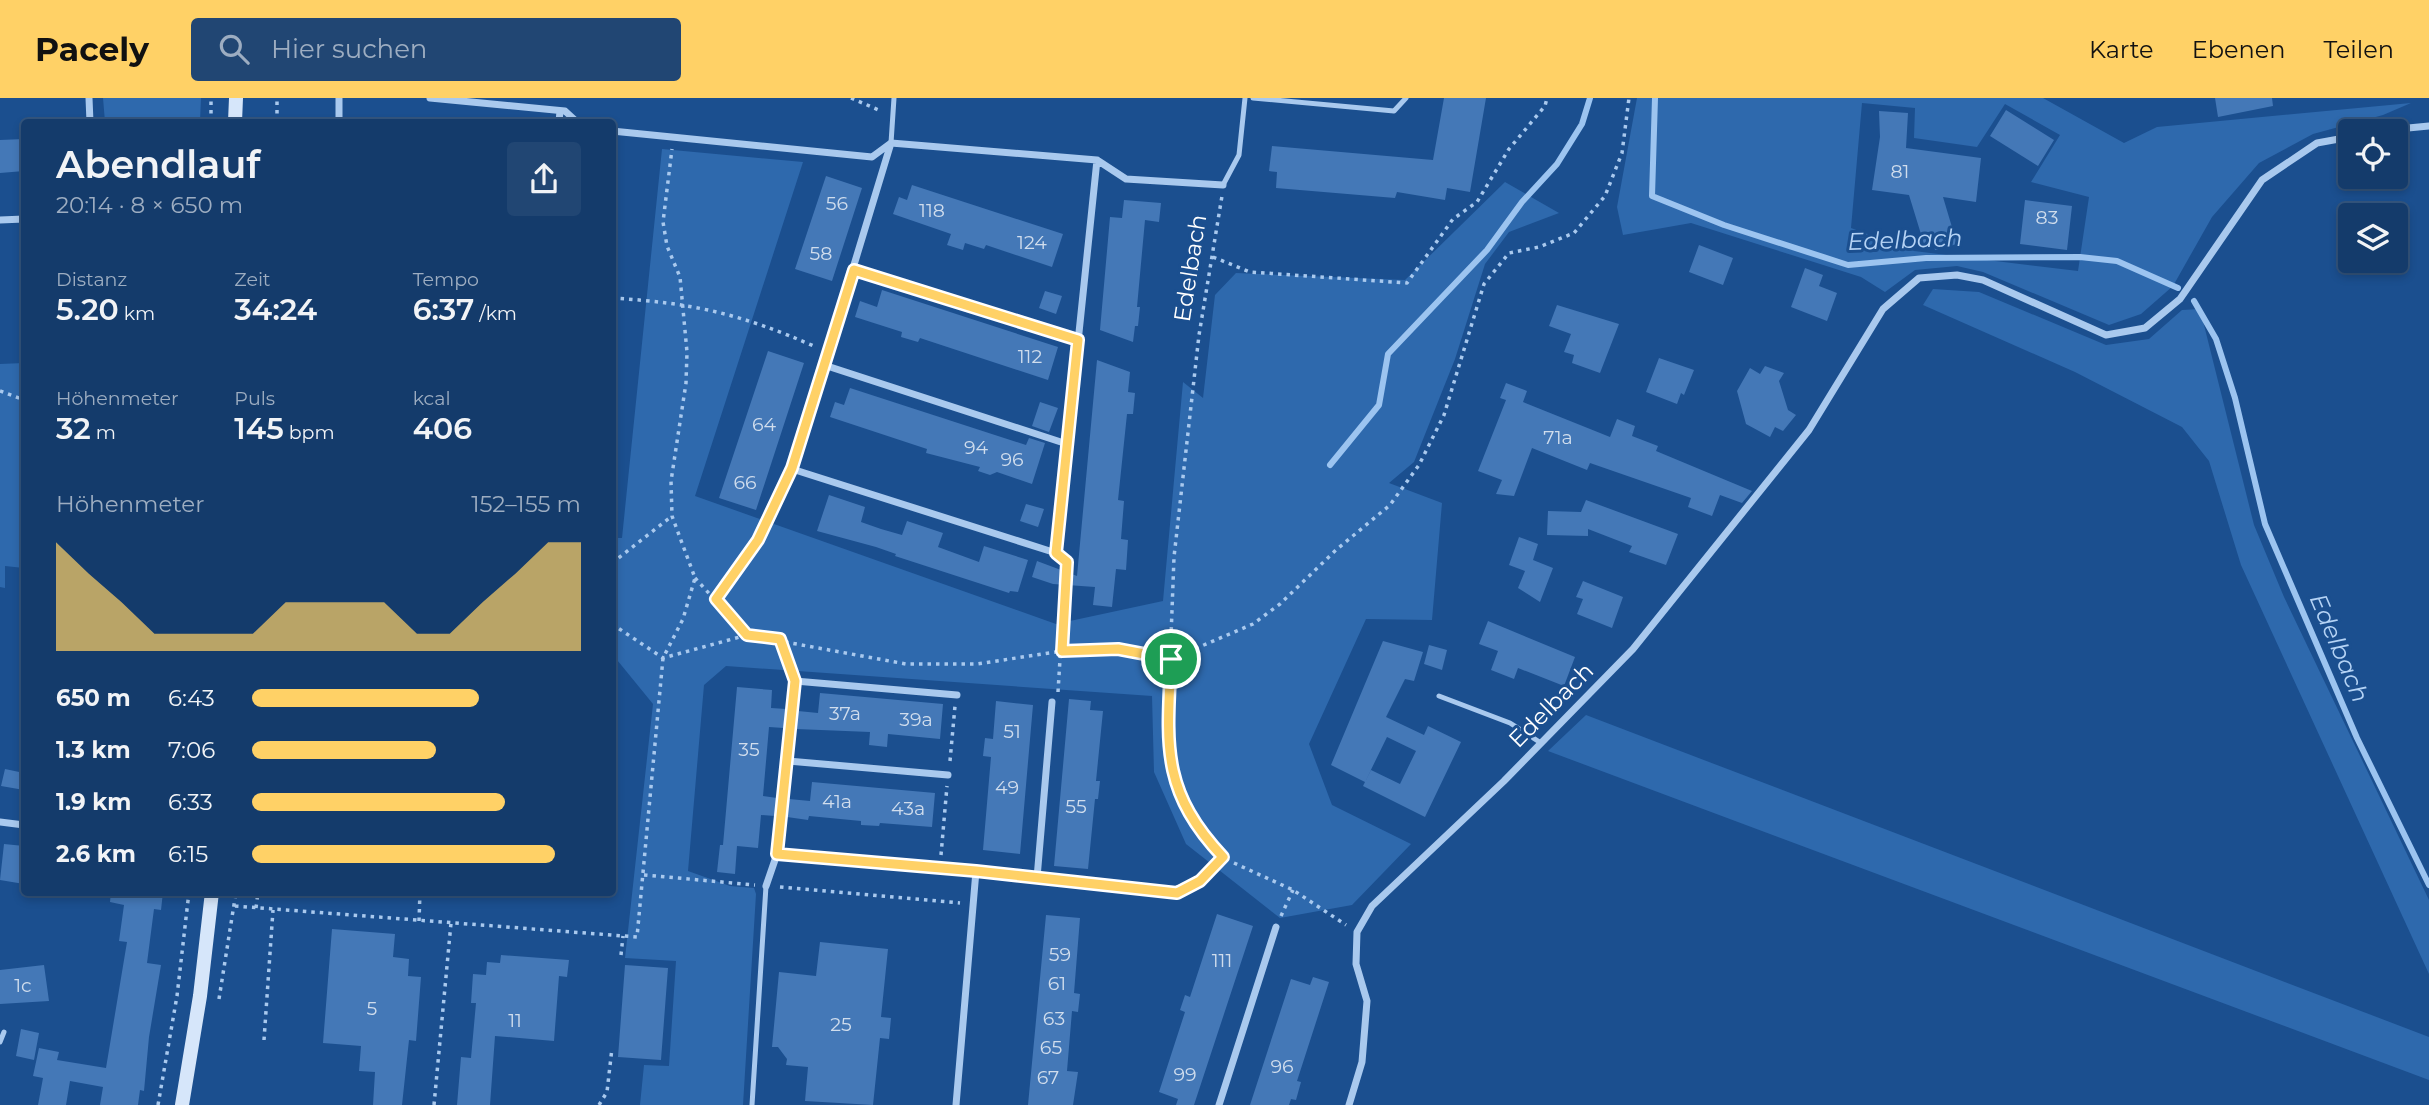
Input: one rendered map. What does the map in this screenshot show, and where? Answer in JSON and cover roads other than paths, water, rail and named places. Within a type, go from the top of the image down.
[{"type":"street","points":[[89,98],[90,119]]},
{"type":"street","points":[[235,119],[236,98]]},
{"type":"street","points":[[338,119],[339,98]]},
{"type":"street","points":[[430,98],[560,111],[573,119]]},
{"type":"street","points":[[559,119],[560,111]]},
{"type":"street","points":[[2408,127],[2429,125]]},
{"type":"street","points":[[616,131],[872,157],[891,143],[1097,160],[1126,179],[1223,186]]},
{"type":"street","name":"Edelbach","points":[[1349,1105],[1362,1062],[1367,1001],[1356,964],[1357,932],[1372,906],[1541,743],[1633,649],[1810,430],[1883,309],[1919,278],[1957,275],[1983,280],[2106,335],[2145,328],[2180,299],[2262,180],[2317,143],[2338,139]]},
{"type":"street","points":[[891,143],[792,468],[1056,553],[1097,160]]},
{"type":"street","points":[[0,220],[21,219]]},
{"type":"street","points":[[854,270],[1078,340]]},
{"type":"street","points":[[824,365],[1067,444]]},
{"type":"street","points":[[766,886],[777,854],[795,681],[957,695]]},
{"type":"street","points":[[777,854],[1037,878],[1052,702]]},
{"type":"street","points":[[788,761],[948,775]]},
{"type":"street","points":[[0,821],[21,824]]},
{"type":"street","points":[[956,1105],[976,871]]},
{"type":"street","points":[[182,1105],[200,996],[212,896]]},
{"type":"street","points":[[1219,1105],[1276,927]]},
{"type":"lane","points":[[891,143],[894,98]]},
{"type":"lane","points":[[1223,186],[1239,155],[1245,98]]},
{"type":"lane","points":[[1253,98],[1394,111],[1406,98]]},
{"type":"lane","points":[[1439,696],[1510,723],[1541,743]]},
{"type":"lane","points":[[1037,878],[1177,893],[1200,881],[1223,857]]},
{"type":"lane","points":[[752,1105],[766,886]]},
{"type":"lane","points":[[0,1042],[4,1032]]},
{"type":"waterway","points":[[1330,465],[1379,405],[1388,354],[1487,250],[1522,202],[1557,164],[1582,124],[1590,98]]},
{"type":"waterway","name":"Edelbach","points":[[1655,98],[1652,196],[1724,225],[1848,265],[1926,258],[2080,257],[2117,261],[2178,288]]},
{"type":"waterway","name":"Edelbach","points":[[2194,301],[2216,339],[2235,398],[2265,524],[2357,738],[2429,885]]}]
